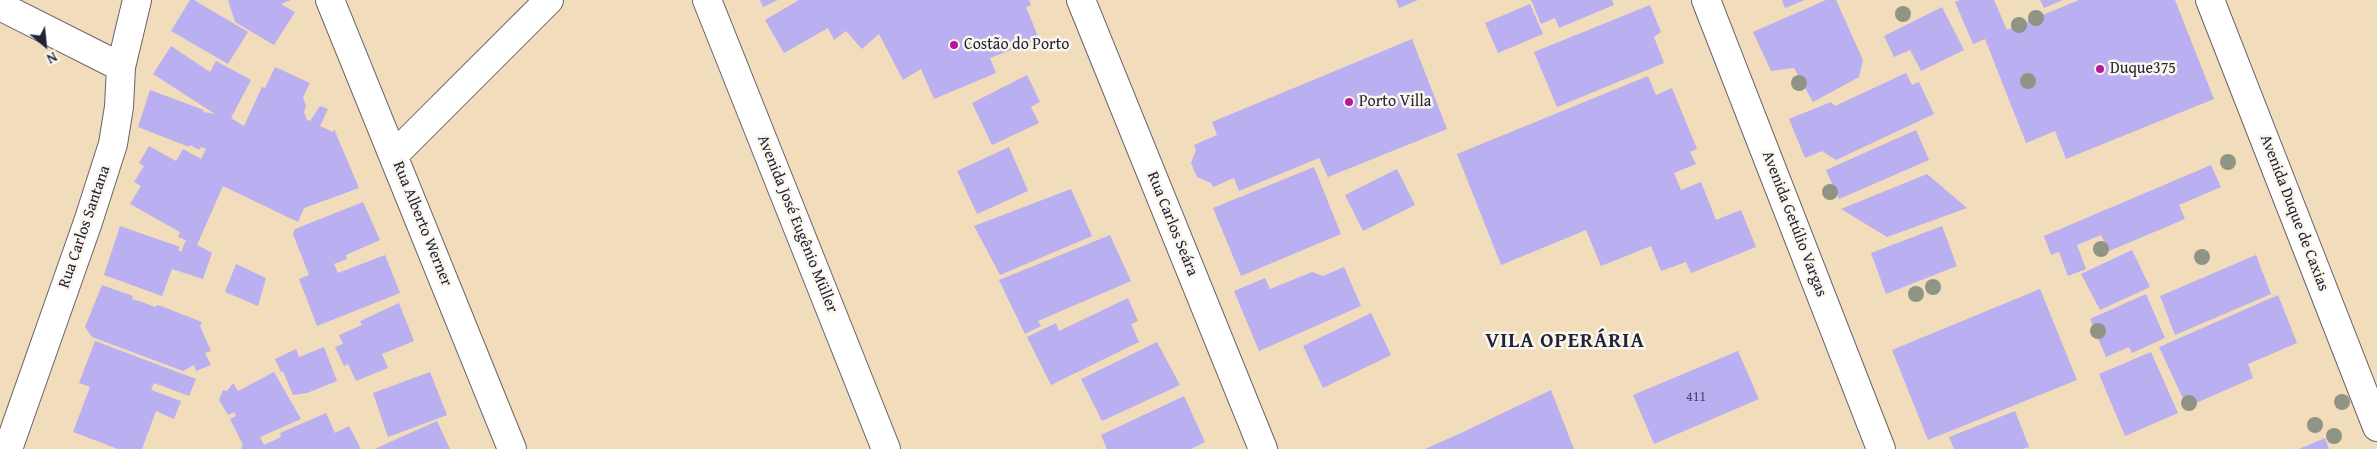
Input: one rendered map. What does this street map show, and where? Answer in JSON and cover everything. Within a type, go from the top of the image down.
[{"type":"street","name":"Rua Carlos Santana","points":[[8,449],[88,222],[110,152],[119,107],[121,67],[137,0]]},
{"type":"street","name":"Rua Alberto Werner","points":[[330,0],[512,449]]},
{"type":"street","points":[[394,155],[549,0]]},
{"type":"street","name":"Avenida José Eugênio Müller","points":[[707,0],[886,449]]},
{"type":"street","name":"Rua Carlos Seára","points":[[1081,0],[1263,449]]},
{"type":"street","name":"Avenida Getúlio Vargas","points":[[1706,0],[1881,449]]},
{"type":"street","name":"Avenida Duque de Caxias","points":[[2210,0],[2377,426]]},
{"type":"street","points":[[0,6],[121,67]]},
{"type":"building","points":[[190,0],[194,0],[248,32],[228,64],[171,31]]},
{"type":"building","points":[[228,0],[291,0],[281,4],[295,12],[274,45],[235,22]]},
{"type":"building","points":[[760,0],[778,0],[763,7]]},
{"type":"building","name":"Costão do Porto","points":[[799,0],[1029,0],[1031,5],[1026,7],[1039,39],[990,58],[996,73],[934,99],[921,69],[903,80],[879,34],[862,49],[846,31],[834,40],[828,28],[784,53],[765,20]]},
{"type":"building","points":[[1396,0],[1418,0],[1399,8]]},
{"type":"building","points":[[1531,0],[1612,0],[1614,5],[1559,28],[1555,18],[1541,24]]},
{"type":"building","points":[[1782,0],[1805,0],[1785,8]]},
{"type":"building","points":[[1826,0],[1836,0],[1863,60],[1859,77],[1813,102],[1794,68],[1771,71],[1753,32]]},
{"type":"building","name":"Duque375","points":[[1960,0],[1994,0],[2007,30],[2079,0],[2175,0],[2214,99],[2066,159],[2055,131],[2026,143],[1985,39],[1973,44],[1955,2]]},
{"type":"building","points":[[2040,0],[2063,0],[2044,8]]},
{"type":"building","points":[[1530,4],[1543,34],[1498,53],[1485,23]]},
{"type":"building","points":[[1650,5],[1661,32],[1654,37],[1664,63],[1557,107],[1534,52]]},
{"type":"building","points":[[1942,7],[1964,50],[1921,71],[1910,50],[1894,57],[1884,36]]},
{"type":"building","name":"Porto Villa","points":[[1412,39],[1447,129],[1328,177],[1319,158],[1239,191],[1234,178],[1213,187],[1211,183],[1197,177],[1191,163],[1196,150],[1194,145],[1217,135],[1212,122]]},
{"type":"building","points":[[171,46],[210,72],[216,61],[251,80],[231,118],[244,126],[262,87],[265,88],[275,67],[310,83],[303,97],[306,106],[304,112],[307,120],[310,121],[320,106],[328,109],[320,126],[333,132],[334,129],[359,188],[304,208],[298,222],[223,186],[197,245],[212,253],[203,279],[172,269],[162,296],[104,275],[120,226],[180,247],[178,250],[181,252],[186,240],[178,237],[180,232],[130,204],[141,186],[134,182],[144,166],[139,163],[149,146],[176,161],[183,149],[201,159],[206,149],[201,147],[199,150],[190,145],[189,147],[138,127],[150,90],[204,110],[203,112],[215,114],[153,74]]},
{"type":"building","points":[[1906,73],[1912,85],[1919,82],[1934,114],[1836,160],[1822,151],[1805,158],[1789,119],[1831,102],[1835,106]]},
{"type":"building","points":[[1027,75],[1040,102],[1031,107],[1039,123],[992,145],[972,103]]},
{"type":"building","points":[[1648,76],[1656,95],[1672,88],[1697,149],[1690,152],[1696,164],[1674,173],[1681,190],[1701,182],[1716,220],[1741,210],[1756,247],[1691,273],[1686,262],[1661,271],[1651,246],[1601,266],[1586,230],[1501,265],[1457,154]]},
{"type":"building","points":[[1916,130],[1929,160],[1839,199],[1826,170]]},
{"type":"building","points":[[1009,147],[1028,191],[977,214],[957,171]]},
{"type":"building","points":[[2211,165],[2221,187],[2179,205],[2185,219],[2109,251],[2101,235],[2077,245],[2086,269],[2068,276],[2059,252],[2051,255],[2044,236]]},
{"type":"building","points":[[1314,167],[1341,234],[1241,276],[1213,208]]},
{"type":"building","points":[[1397,169],[1415,205],[1363,231],[1345,195]]},
{"type":"building","points":[[1927,174],[1967,208],[1887,237],[1841,209]]},
{"type":"building","points":[[1071,189],[1092,236],[1000,275],[974,226]]},
{"type":"building","points":[[363,202],[380,240],[346,255],[347,259],[334,264],[338,273],[385,255],[400,293],[317,326],[299,279],[309,275],[293,234],[295,229]]},
{"type":"building","points":[[1942,226],[1957,266],[1886,294],[1871,253]]},
{"type":"building","points":[[1110,235],[1131,281],[1038,321],[1041,326],[1025,334],[999,280]]},
{"type":"building","points":[[2132,250],[2150,287],[2100,310],[2081,274]]},
{"type":"building","points":[[2256,255],[2271,294],[2175,335],[2160,296]]},
{"type":"building","points":[[236,264],[266,278],[258,306],[225,292]]},
{"type":"building","points":[[1344,267],[1361,306],[1259,351],[1234,291],[1265,278],[1270,289],[1312,272],[1323,276]]},
{"type":"building","points":[[102,285],[133,296],[132,299],[155,307],[158,305],[202,322],[200,326],[211,351],[205,353],[211,365],[196,371],[194,365],[183,371],[92,337],[85,327]]},
{"type":"building","points":[[2040,289],[2077,380],[1928,440],[1892,350]]},
{"type":"building","points":[[2146,294],[2165,338],[2132,353],[2129,347],[2106,357],[2090,319]]},
{"type":"building","points":[[2278,295],[2297,343],[2248,364],[2253,378],[2187,407],[2159,347]]},
{"type":"building","points":[[1128,298],[1138,321],[1131,324],[1139,342],[1051,385],[1027,337],[1056,323],[1059,331]]},
{"type":"building","points":[[399,303],[414,341],[382,354],[388,368],[356,381],[348,364],[344,366],[335,347],[343,344],[339,335],[362,325],[360,321]]},
{"type":"building","points":[[1371,313],[1391,355],[1323,388],[1303,346]]},
{"type":"building","points":[[95,341],[196,379],[189,396],[154,383],[151,390],[181,401],[174,419],[156,411],[142,449],[118,449],[73,432],[90,387],[79,383]]},
{"type":"building","points":[[1157,342],[1180,385],[1102,421],[1081,379]]},
{"type":"building","points":[[324,347],[337,381],[307,393],[293,395],[283,371],[281,372],[275,359],[296,349],[299,357]]},
{"type":"building","points":[[1738,351],[1759,399],[1654,444],[1633,395]]},
{"type":"building","points":[[2151,352],[2178,413],[2125,436],[2099,374]]},
{"type":"building","points":[[274,372],[301,419],[260,437],[264,445],[281,437],[280,433],[326,413],[335,433],[349,426],[361,449],[241,449],[243,445],[230,419],[236,416],[234,412],[228,415],[219,400],[223,390],[227,391],[233,383],[238,391]]},
{"type":"building","points":[[430,372],[447,415],[388,437],[373,393]]},
{"type":"building","points":[[1551,390],[1574,449],[1425,449],[1459,434]]},
{"type":"building","points":[[1184,396],[1205,442],[1191,449],[1107,449],[1101,435]]},
{"type":"building","points":[[2015,411],[2029,447],[2023,449],[1954,449],[1949,437]]},
{"type":"building","points":[[437,421],[450,449],[375,449],[390,442]]},
{"type":"building","points":[[2325,438],[2329,449],[2299,449]]},
{"type":"place","name":"Costão do Porto","points":[[954,45]]},
{"type":"place","name":"Duque375","points":[[2100,69]]},
{"type":"place","name":"Porto Villa","points":[[1349,102]]},
{"type":"district","name":"VILA OPERÁRIA","points":[[1565,342]]}]
